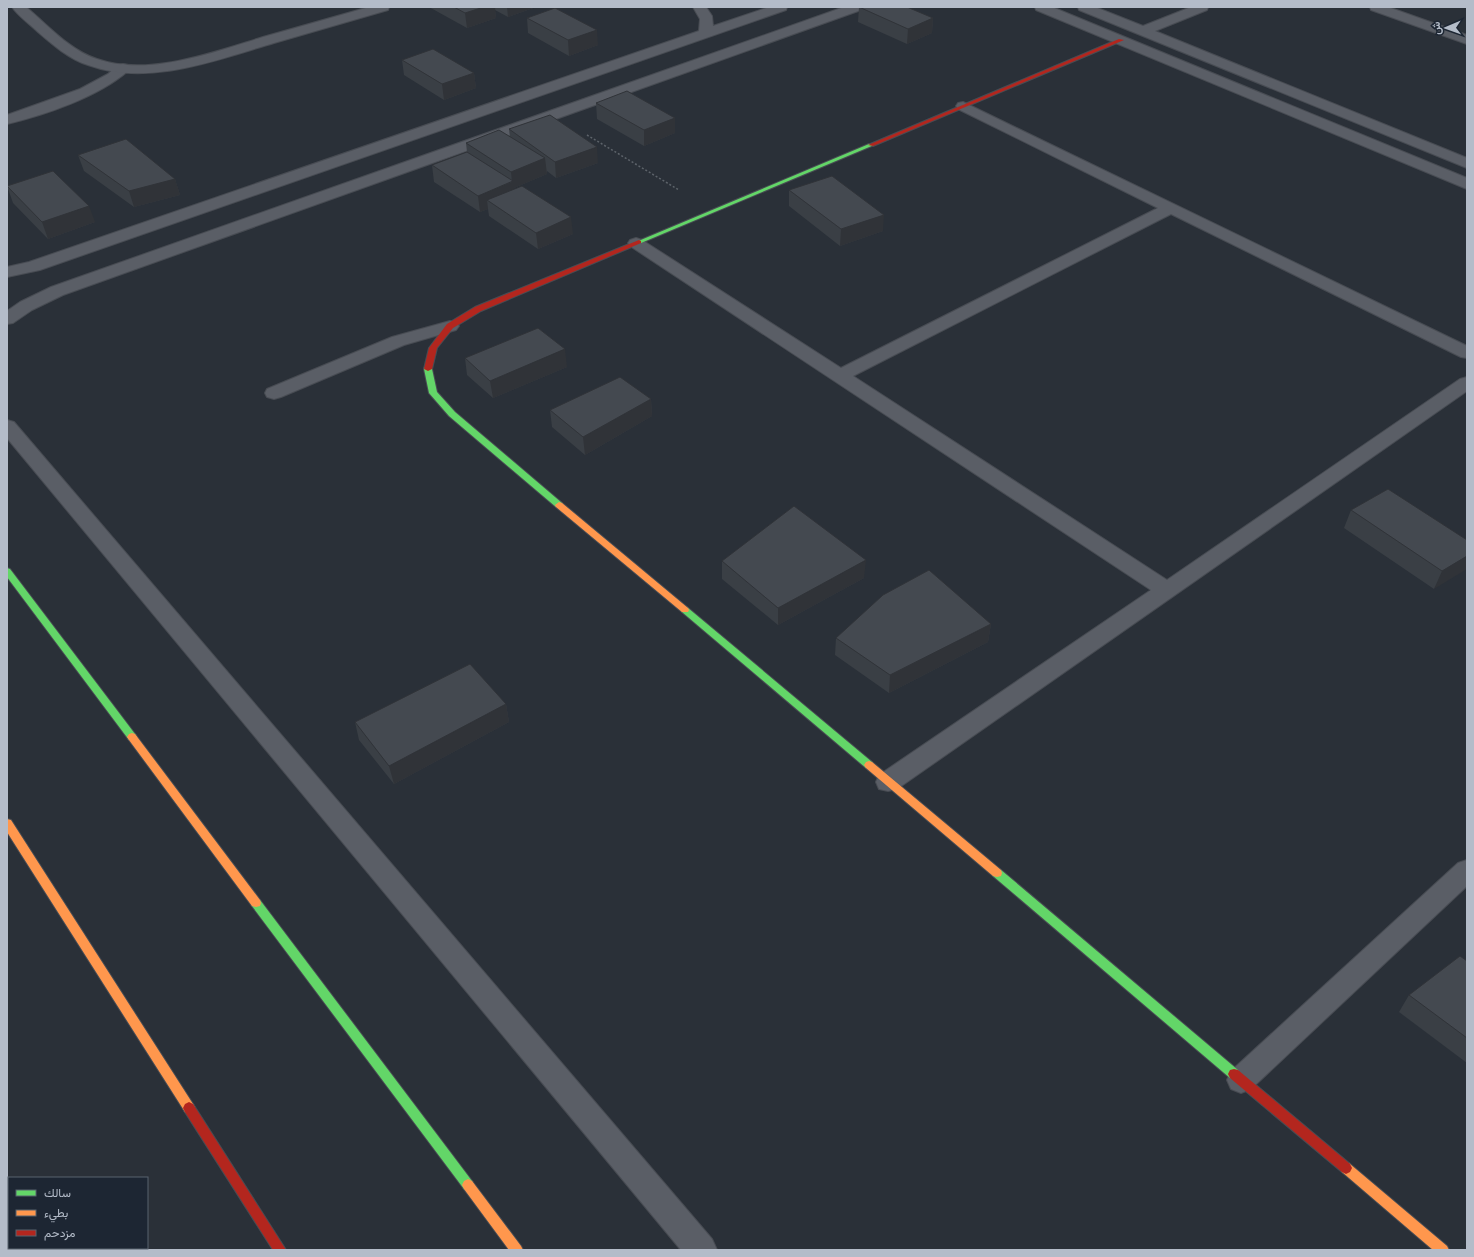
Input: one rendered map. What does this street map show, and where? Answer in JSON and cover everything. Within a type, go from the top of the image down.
[{"type":"street","points":[[20,7],[73,53],[93,63],[123,68],[159,68],[196,62],[383,7]]},
{"type":"street","points":[[699,7],[708,19],[705,33]]},
{"type":"street","points":[[7,272],[34,266],[781,7]]},
{"type":"street","points":[[7,319],[26,306],[58,290],[856,7]]},
{"type":"street","points":[[1041,7],[1467,184]]},
{"type":"street","points":[[1084,7],[1467,163]]},
{"type":"street","points":[[1143,31],[1202,7]]},
{"type":"street","points":[[1376,7],[1467,40]]},
{"type":"street","points":[[274,393],[398,341],[450,326],[478,309],[1121,40]]},
{"type":"street","points":[[7,120],[92,89],[116,76],[123,68]]},
{"type":"street","points":[[963,106],[1467,353]]},
{"type":"street","points":[[840,376],[1170,208]]},
{"type":"street","points":[[636,243],[1167,590]]},
{"type":"street","points":[[450,326],[433,348],[427,371],[433,393],[452,414],[1442,1250]]},
{"type":"street","points":[[888,782],[1467,383]]},
{"type":"street","points":[[7,426],[701,1250]]},
{"type":"street","points":[[7,571],[517,1250]]},
{"type":"street","points":[[7,823],[280,1250]]},
{"type":"street","points":[[1241,1080],[1467,870]]},
{"type":"path","points":[[552,115],[714,211]]},
{"type":"building","points":[[454,7],[484,7],[465,13]]},
{"type":"building","points":[[859,7],[907,7],[933,18],[908,29]]},
{"type":"building","points":[[555,8],[597,30],[568,40],[527,18]]},
{"type":"building","points":[[433,49],[474,73],[442,84],[402,60]]},
{"type":"building","points":[[627,91],[675,118],[644,130],[596,103]]},
{"type":"building","points":[[550,115],[597,147],[555,162],[509,129]]},
{"type":"building","points":[[499,130],[545,158],[511,172],[466,143]]},
{"type":"building","points":[[126,139],[175,179],[129,191],[78,155]]},
{"type":"building","points":[[467,152],[513,181],[478,196],[432,165]]},
{"type":"building","points":[[53,171],[89,206],[42,222],[7,186]]},
{"type":"building","points":[[832,176],[884,215],[841,229],[789,190]]},
{"type":"building","points":[[522,186],[571,217],[536,233],[487,200]]},
{"type":"building","points":[[538,328],[565,349],[490,381],[465,358]]},
{"type":"building","points":[[620,377],[651,399],[583,437],[550,410]]},
{"type":"building","points":[[1388,489],[1467,540],[1467,556],[1442,571],[1351,510]]},
{"type":"building","points":[[794,506],[866,560],[778,608],[722,561]]},
{"type":"building","points":[[929,570],[991,624],[890,675],[836,638],[883,595]]},
{"type":"building","points":[[470,664],[506,704],[389,766],[355,722]]},
{"type":"building","points":[[1460,956],[1467,961],[1467,1038],[1409,995]]},
{"type":"traffic: fast","points":[[639,242],[871,145]]},
{"type":"traffic: fast","points":[[428,369],[433,393],[452,414],[559,505]]},
{"type":"traffic: fast","points":[[7,571],[132,737]]},
{"type":"traffic: fast","points":[[685,610],[869,765]]},
{"type":"traffic: fast","points":[[997,873],[1234,1074]]},
{"type":"traffic: fast","points":[[256,903],[468,1185]]},
{"type":"traffic: slow","points":[[559,505],[685,610]]},
{"type":"traffic: slow","points":[[132,737],[256,903]]},
{"type":"traffic: slow","points":[[869,765],[997,873]]},
{"type":"traffic: slow","points":[[7,823],[189,1108]]},
{"type":"traffic: slow","points":[[1346,1168],[1443,1250]]},
{"type":"traffic: slow","points":[[468,1185],[517,1250]]},
{"type":"traffic: jam","points":[[871,145],[1121,40]]},
{"type":"traffic: jam","points":[[428,369],[433,348],[450,326],[478,309],[639,242]]},
{"type":"traffic: jam","points":[[1234,1074],[1346,1168]]},
{"type":"traffic: jam","points":[[189,1108],[280,1250]]}]
